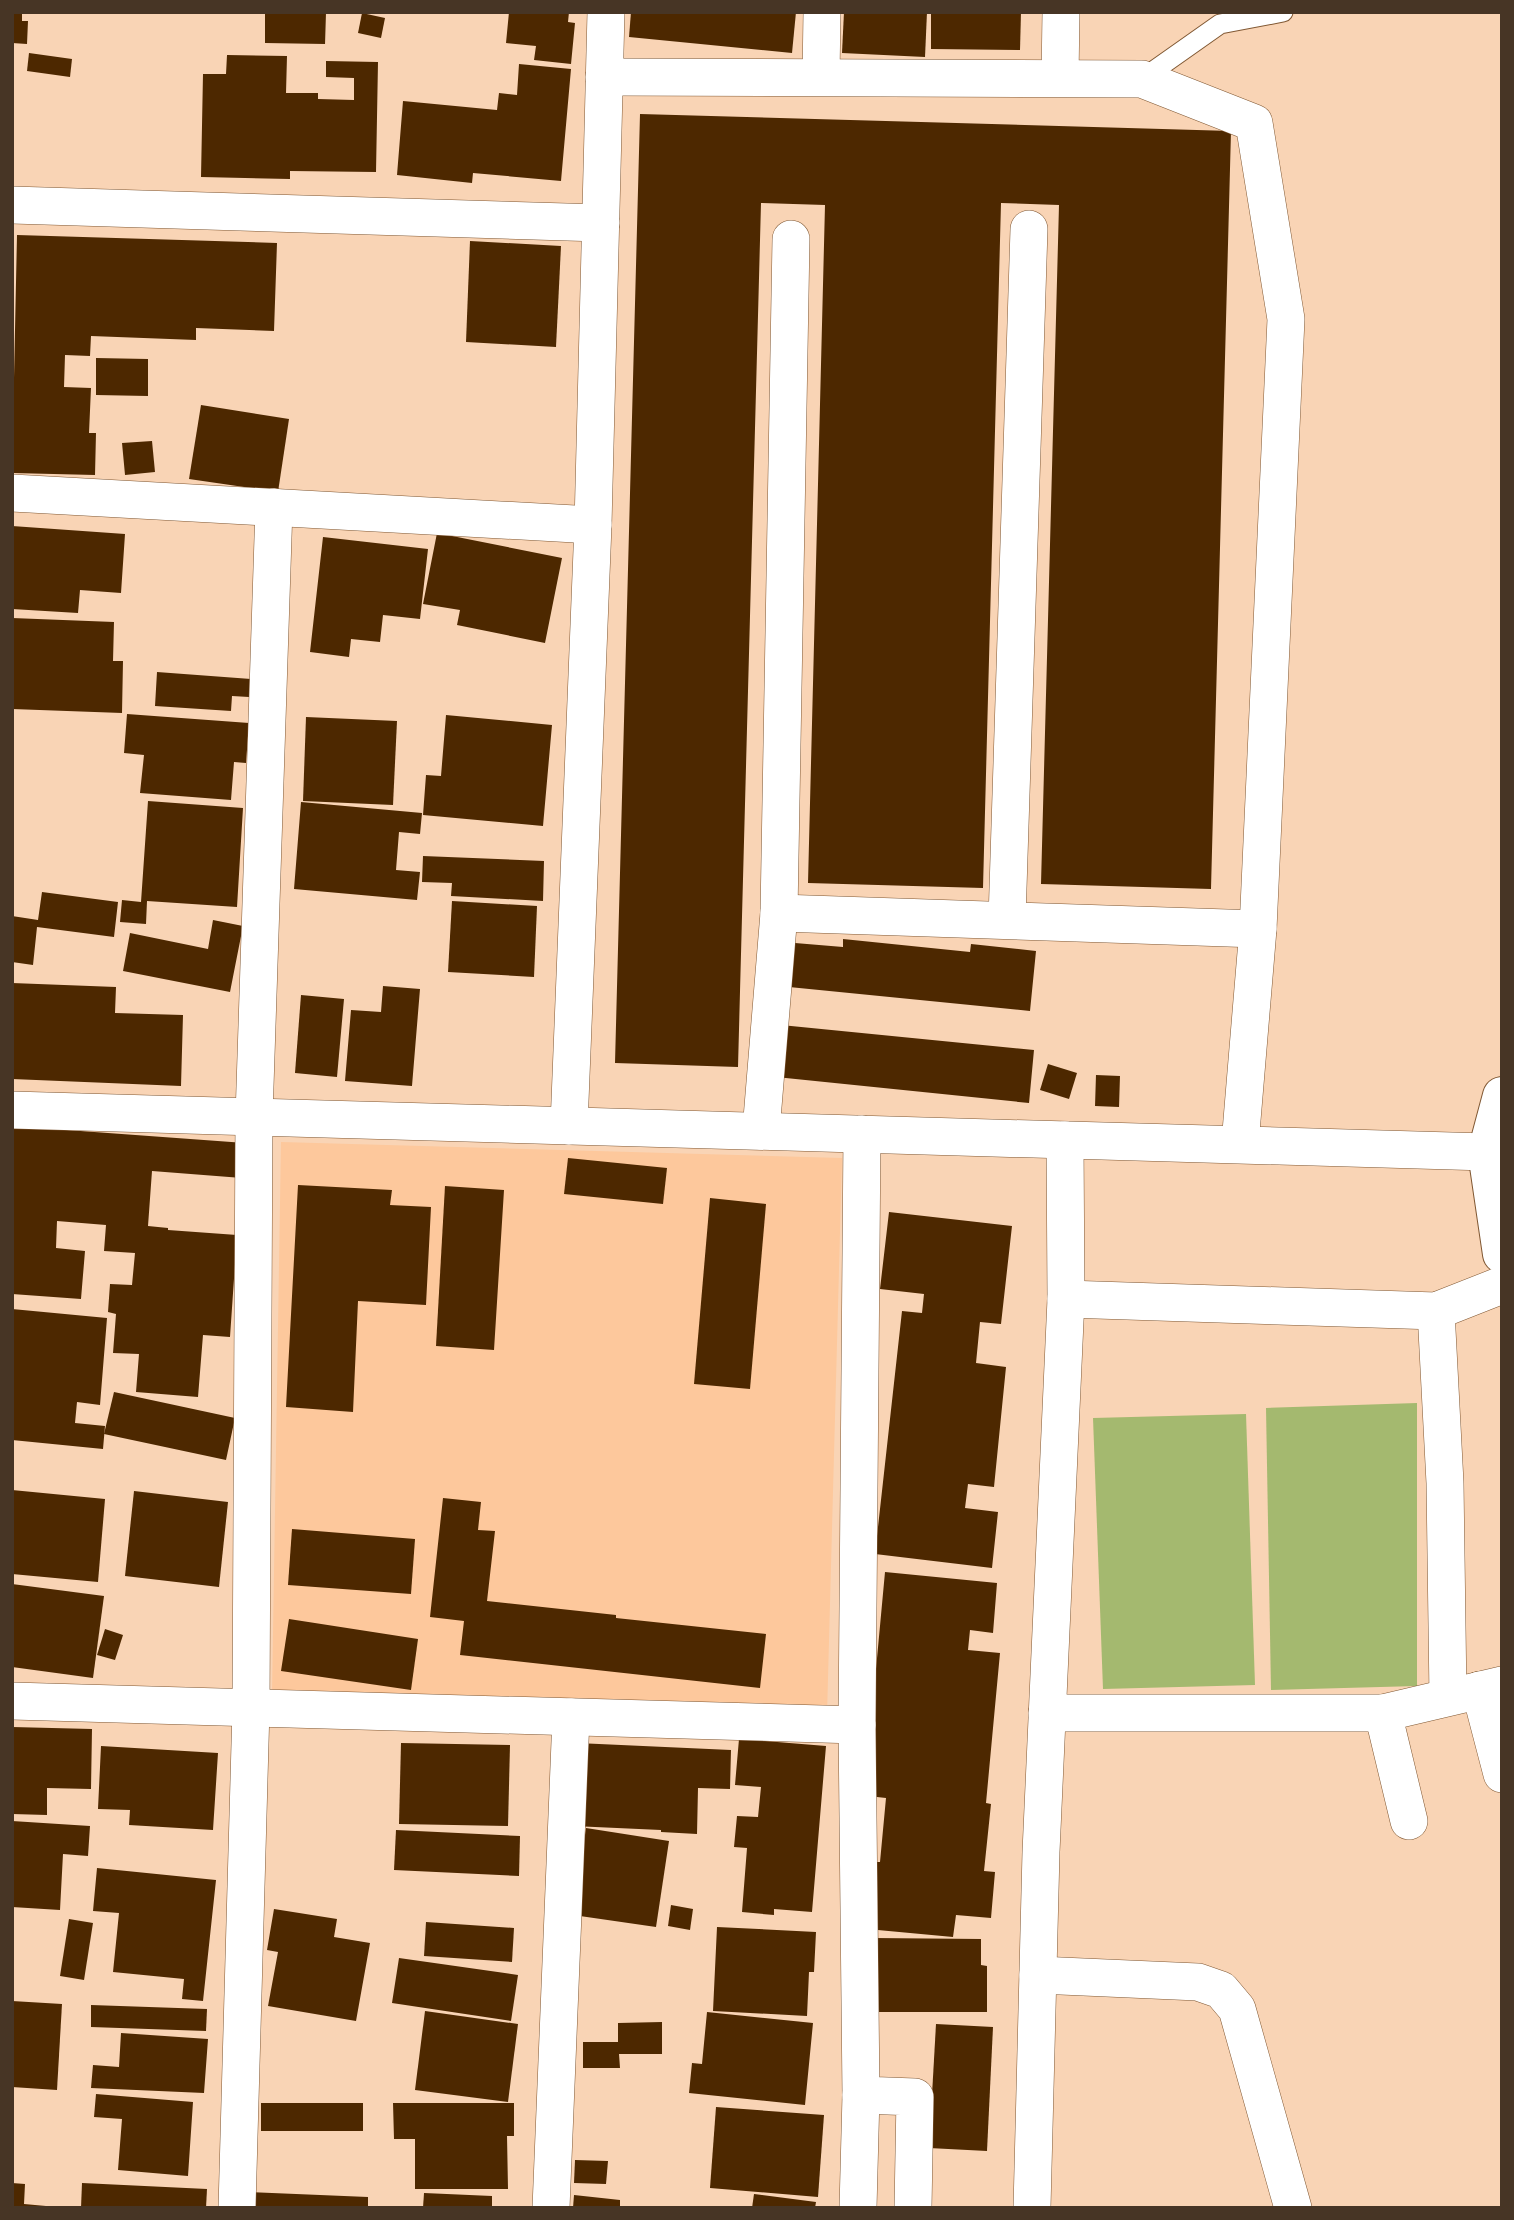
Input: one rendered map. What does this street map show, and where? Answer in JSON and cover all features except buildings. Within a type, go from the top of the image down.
[{"type":"street","points":[[569,1126],[593,525],[606,12]]},
{"type":"street","points":[[821,77],[822,12]]},
{"type":"street","points":[[1060,12],[1060,78]]},
{"type":"street","points":[[604,77],[1142,79],[1254,123],[1286,319],[1258,929],[1240,1144]]},
{"type":"street","points":[[12,205],[601,223]]},
{"type":"street","points":[[1007,920],[1029,229]]},
{"type":"street","points":[[761,1131],[779,913],[791,239]]},
{"type":"street","points":[[12,493],[593,525]]},
{"type":"street","points":[[237,2208],[251,1708],[254,1117],[275,507]]},
{"type":"street","points":[[779,913],[1258,929]]},
{"type":"street","points":[[1502,1096],[1487,1152],[1502,1254]]},
{"type":"street","points":[[12,1110],[1487,1152]]},
{"type":"street","points":[[858,2208],[861,2095],[857,1725],[862,1134]]},
{"type":"street","points":[[1032,2208],[1047,1713],[1066,1299],[1065,1140]]},
{"type":"street","points":[[1066,1299],[1436,1311],[1502,1285]]},
{"type":"street","points":[[1436,1311],[1446,1483],[1477,1691],[1502,1774]]},
{"type":"street","points":[[1047,1713],[1382,1713],[1477,1691]]},
{"type":"street","points":[[12,1701],[857,1725]]},
{"type":"street","points":[[1382,1713],[1409,1821]]},
{"type":"street","points":[[551,2208],[571,1717]]},
{"type":"street","points":[[1038,1975],[1198,1982],[1221,1990],[1237,2009],[1293,2208]]},
{"type":"street","points":[[861,2095],[915,2096],[914,2208]]},
{"type":"lane","points":[[1142,79],[1220,24],[1283,12]]},
{"type":"shaded area","points":[[281,1142],[842,1158],[827,1715],[272,1695]]},
{"type":"green space","points":[[1417,1403],[1417,1686],[1271,1690],[1266,1408]]},
{"type":"green space","points":[[1246,1414],[1255,1685],[1103,1689],[1093,1418]]}]
